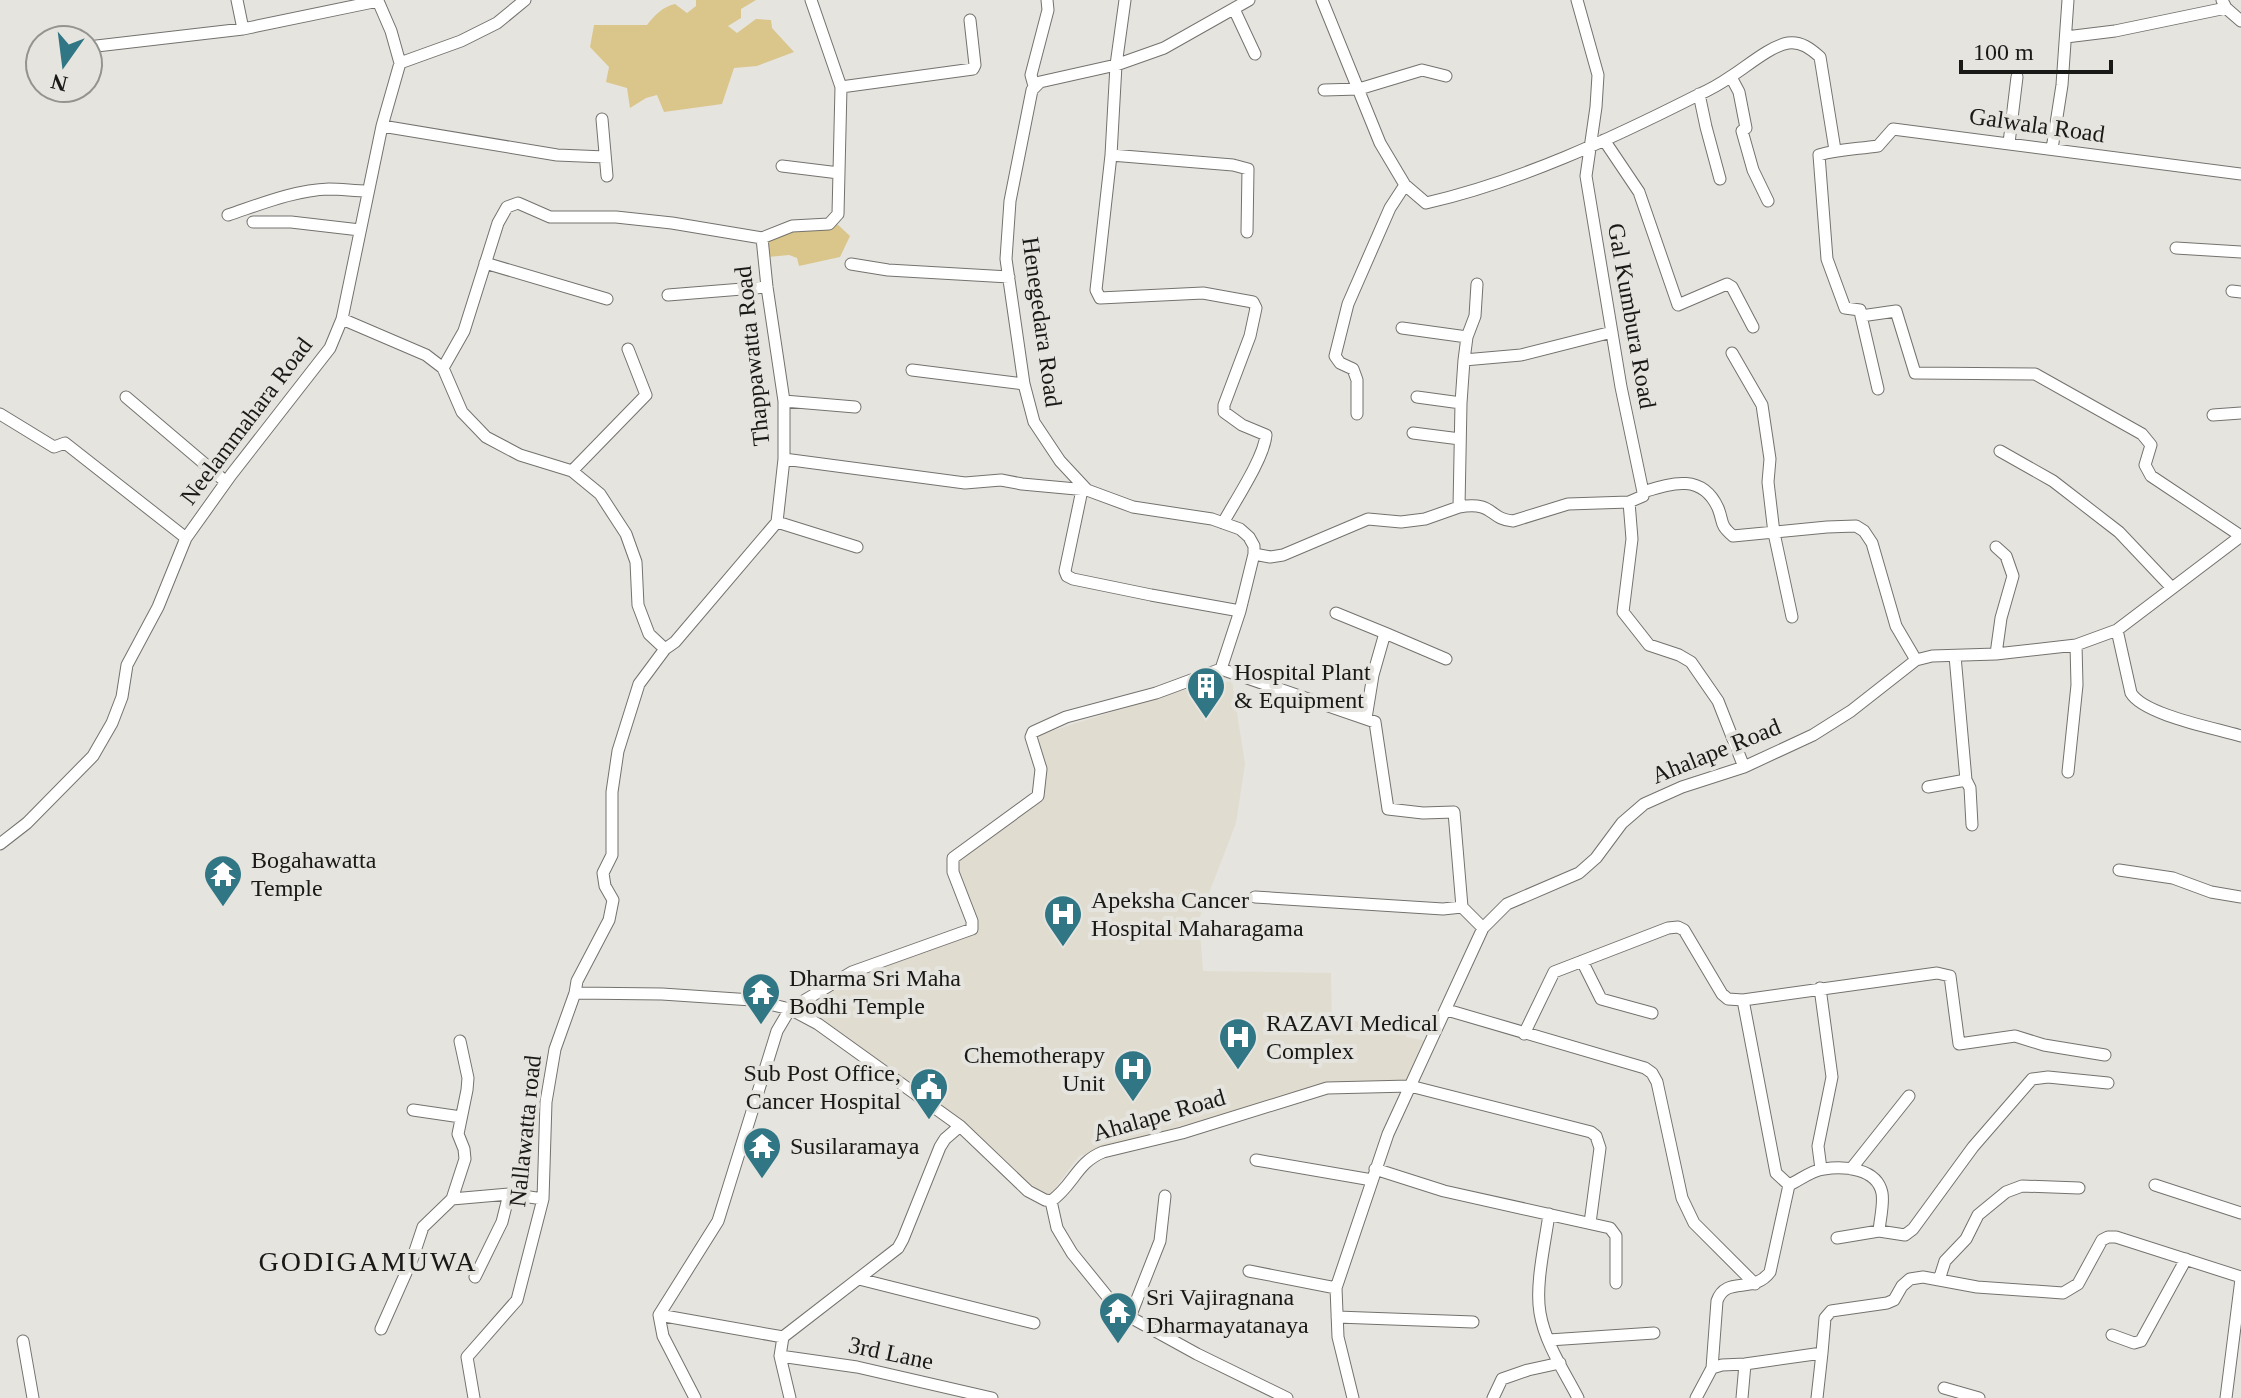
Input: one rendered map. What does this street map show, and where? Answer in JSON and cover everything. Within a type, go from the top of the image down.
[{"type":"street","points":[[237,0],[243,29]]},
{"type":"street","points":[[104,45],[243,29],[345,4],[378,1],[400,63],[461,41],[497,23],[525,0]]},
{"type":"street","points":[[811,0],[841,87],[973,69],[970,20]]},
{"type":"street","name":"Henegedara Road","points":[[1047,0],[1048,10],[1031,75],[1034,86],[1007,221],[1006,259],[1024,384],[1034,422],[1084,490]]},
{"type":"street","points":[[1125,0],[1116,65],[1111,155],[1096,290],[1100,298],[1203,293],[1253,302],[1256,308],[1250,336],[1224,412],[1242,425],[1266,435],[1266,440],[1223,523]]},
{"type":"street","points":[[1034,86],[1116,65],[1164,48],[1249,0]]},
{"type":"street","points":[[1322,0],[1380,143],[1405,185],[1426,203],[1507,180],[1591,146],[1699,94],[1731,77],[1754,59],[1788,43],[1807,45],[1820,57],[1835,150],[1819,155],[1827,259],[1845,308],[1860,310],[1878,389]]},
{"type":"street","name":"Gal Kumbura Road","points":[[1577,0],[1598,75],[1586,176],[1621,387],[1643,492]]},
{"type":"street","points":[[2052,149],[2062,85],[2068,0]]},
{"type":"street","points":[[2066,37],[2115,31],[2224,4],[2241,21]]},
{"type":"street","points":[[1234,9],[1255,54]]},
{"type":"street","name":"Neelammahara Road","points":[[0,844],[27,823],[93,756],[112,723],[122,697],[127,665],[158,607],[186,538],[330,348],[342,319],[382,126],[400,63]]},
{"type":"street","points":[[1324,90],[1359,89],[1422,70],[1446,76]]},
{"type":"street","points":[[1731,77],[1739,92],[1746,128],[1742,131],[1753,170],[1768,201]]},
{"type":"street","points":[[2009,143],[2017,77]]},
{"type":"street","name":"Thappawatta Road","points":[[841,87],[838,214],[829,224],[792,226],[762,238],[784,401],[784,459],[965,483],[1001,480],[1084,490]]},
{"type":"street","points":[[1699,94],[1720,179]]},
{"type":"street","points":[[602,119],[607,176]]},
{"type":"street","points":[[382,126],[557,155],[605,157]]},
{"type":"street","name":"Galwala Road","points":[[1835,150],[1878,146],[1893,129],[2241,174]]},
{"type":"street","points":[[1604,140],[1639,192],[1678,305],[1727,284],[1732,287],[1753,327]]},
{"type":"street","points":[[1111,155],[1233,165],[1248,169],[1247,232]]},
{"type":"street","points":[[782,166],[839,173]]},
{"type":"street","points":[[1357,414],[1357,380],[1353,369],[1340,363],[1335,356],[1348,304],[1390,208],[1405,185]]},
{"type":"street","points":[[228,215],[302,193],[328,189],[368,191]]},
{"type":"street","points":[[443,368],[464,331],[498,223],[507,207],[518,203],[550,217],[616,217],[762,238]]},
{"type":"street","points":[[253,222],[291,222],[360,230]]},
{"type":"street","points":[[2176,248],[2241,252]]},
{"type":"street","points":[[485,263],[607,299]]},
{"type":"street","points":[[851,264],[888,270],[1009,277]]},
{"type":"street","points":[[1459,507],[1464,360],[1467,337],[1475,316],[1477,284]]},
{"type":"street","points":[[668,295],[767,287]]},
{"type":"street","points":[[1254,554],[1270,557],[1283,555],[1368,519],[1401,522],[1425,519],[1477,504],[1503,520],[1513,521],[1568,504],[1629,502],[1643,496],[1643,492],[1670,484],[1690,483],[1708,493],[1718,508],[1723,526],[1733,536],[1827,527],[1856,526],[1864,531],[1872,543],[1896,626],[1916,660],[1932,656],[1996,654],[2076,645],[2117,630],[2241,536],[2151,476],[2145,465],[2151,445],[2142,434],[2035,374],[1915,373],[1896,311],[1861,316]]},
{"type":"street","points":[[342,319],[426,355],[443,368],[462,412],[486,437],[520,455],[572,471],[600,494],[626,534],[636,562],[638,605],[649,634],[665,649]]},
{"type":"street","points":[[1402,328],[1467,337]]},
{"type":"street","points":[[1464,360],[1521,355],[1612,332]]},
{"type":"street","points":[[572,471],[646,395],[628,349]]},
{"type":"street","points":[[1732,353],[1762,405],[1770,459],[1768,482],[1774,533],[1792,617]]},
{"type":"street","points":[[912,370],[1024,384]]},
{"type":"street","points":[[126,397],[226,482]]},
{"type":"street","points":[[1417,397],[1461,403]]},
{"type":"street","points":[[784,401],[855,407]]},
{"type":"street","points":[[2213,415],[2241,413]]},
{"type":"street","points":[[0,414],[54,447],[65,443],[186,538]]},
{"type":"street","points":[[1413,433],[1460,439]]},
{"type":"street","points":[[2000,451],[2053,481],[2119,532],[2172,588]]},
{"type":"street","points":[[784,459],[777,522],[857,547]]},
{"type":"street","points":[[1221,669],[1240,611],[1254,554],[1249,537],[1240,529],[1212,519],[1133,507],[1084,490],[1065,571],[1067,576],[1240,611]]},
{"type":"street","points":[[1629,502],[1632,539],[1623,612],[1649,645],[1691,662],[1718,701],[1744,767]]},
{"type":"street","name":"Nallawatta road","points":[[474,1398],[467,1357],[517,1300],[543,1199],[546,1102],[555,1049],[577,981],[609,920],[613,900],[605,886],[603,873],[612,855],[612,792],[618,751],[639,684],[665,649],[675,642],[777,522]]},
{"type":"street","points":[[1996,547],[2006,556],[2013,576],[2001,618],[1996,654]]},
{"type":"street","points":[[1336,613],[1446,659]]},
{"type":"street","points":[[2117,630],[2131,693],[2136,702],[2155,711],[2241,736]]},
{"type":"street","points":[[1366,718],[1373,675],[1385,633]]},
{"type":"street","points":[[2068,772],[2077,685],[2076,645]]},
{"type":"street","points":[[1955,656],[1972,825]]},
{"type":"street","name":"Ahalape Road","points":[[1051,1201],[1060,1195],[1091,1156],[1103,1152],[1182,1133],[1327,1088],[1410,1086],[1483,928],[1507,904],[1579,873],[1596,858],[1622,823],[1644,804],[1682,787],[1744,767],[1813,735],[1851,711],[1916,660]]},
{"type":"street","points":[[695,1398],[663,1336],[659,1315],[718,1221],[777,1031],[790,1009],[852,972],[972,929],[972,921],[953,872],[953,858],[1038,796],[1041,769],[1031,737],[1033,732],[1066,717],[1156,693],[1221,669],[1366,718],[1375,722],[1388,809],[1423,813],[1454,812],[1462,907],[1483,928]]},
{"type":"street","points":[[1928,787],[1966,780]]},
{"type":"street","points":[[2119,870],[2173,878],[2211,892],[2241,897]]},
{"type":"street","points":[[1255,897],[1443,909],[1462,907]]},
{"type":"street","points":[[1524,1034],[1554,972],[1668,928],[1678,927],[1684,930],[1728,999],[1743,1000],[1937,973],[1950,976],[1959,1044],[2015,1036],[2044,1045],[2105,1055]]},
{"type":"street","points":[[1582,961],[1601,999],[1652,1013]]},
{"type":"street","points":[[1820,988],[1832,1077],[1818,1146],[1821,1169]]},
{"type":"street","points":[[575,993],[662,994],[752,1000],[790,1009],[818,1024],[960,1126],[1028,1191],[1051,1201],[1057,1228],[1072,1253],[1119,1311],[1287,1398]]},
{"type":"street","points":[[1743,1000],[1776,1173],[1789,1185]]},
{"type":"street","points":[[1447,1010],[1645,1068],[1652,1073],[1657,1082],[1682,1198],[1694,1223],[1755,1284]]},
{"type":"street","points":[[381,1329],[423,1227],[452,1199],[465,1159],[458,1134],[468,1078],[460,1041]]},
{"type":"street","points":[[1837,1238],[1879,1231],[1905,1235],[1913,1229],[1973,1147],[2032,1079],[2048,1077],[2108,1083]]},
{"type":"street","points":[[1353,1398],[1338,1337],[1336,1288],[1373,1174],[1410,1086],[1591,1132],[1600,1148],[1590,1223]]},
{"type":"street","points":[[1851,1169],[1909,1096]]},
{"type":"street","points":[[413,1110],[461,1117]]},
{"type":"street","points":[[790,1398],[780,1356],[783,1337],[898,1248],[940,1147],[960,1126]]},
{"type":"street","points":[[1256,1160],[1373,1174],[1610,1228],[1616,1236],[1616,1283]]},
{"type":"street","points":[[1789,1185],[1821,1169],[1851,1169],[1867,1173],[1879,1184],[1883,1196],[1879,1231]]},
{"type":"street","points":[[1696,1398],[1712,1368],[1720,1292],[1727,1287],[1755,1284],[1764,1280],[1770,1272],[1789,1185]]},
{"type":"street","points":[[2155,1185],[2241,1213]]},
{"type":"street","points":[[1939,1280],[1945,1261],[1966,1239],[1978,1215],[2006,1192],[2022,1186],[2079,1188]]},
{"type":"street","points":[[475,1277],[502,1222],[509,1194]]},
{"type":"street","points":[[452,1199],[509,1194],[543,1199]]},
{"type":"street","points":[[1130,1317],[1160,1241],[1165,1196]]},
{"type":"street","points":[[1549,1214],[1539,1287],[1539,1313],[1578,1398]]},
{"type":"street","points":[[1817,1398],[1825,1318],[1831,1311],[1887,1303],[1894,1300],[1910,1279],[1923,1277],[1977,1287],[2063,1293],[2078,1284],[2102,1240],[2116,1237],[2241,1278],[2226,1398]]},
{"type":"street","points":[[2112,1335],[2134,1343],[2141,1341],[2186,1259]]},
{"type":"street","points":[[1249,1271],[1336,1288]]},
{"type":"street","points":[[859,1279],[1034,1323]]},
{"type":"street","points":[[659,1315],[783,1337]]},
{"type":"street","points":[[1337,1317],[1473,1322]]},
{"type":"street","points":[[1549,1340],[1654,1333]]},
{"type":"street","points":[[23,1341],[33,1398]]},
{"type":"street","points":[[1712,1368],[1822,1353]]},
{"type":"street","name":"3rd Lane","points":[[780,1356],[857,1367],[992,1398]]},
{"type":"street","points":[[1493,1398],[1502,1379],[1560,1363]]},
{"type":"street","points":[[1742,1398],[1745,1364]]},
{"type":"street","points":[[1944,1388],[1979,1398]]},
{"type":"shaded area","points":[[696,0],[756,0],[741,9],[741,18],[728,26],[737,33],[756,19],[771,20],[772,28],[794,52],[757,66],[734,68],[722,104],[664,112],[657,95],[630,108],[627,88],[606,82],[609,67],[590,47],[594,25],[647,25],[670,5],[675,4],[687,13],[696,6]]},
{"type":"shaded area","points":[[836,223],[850,236],[840,257],[799,266],[797,258],[789,255],[768,257],[768,241],[795,228]]},
{"type":"shaded area","name":"Apeksha Cancer Hospital Maharagama","points":[[1232,681],[1245,764],[1236,823],[1199,919],[1203,971],[1331,973],[1332,1020],[1407,1024],[1406,1037],[1427,1041],[1407,1083],[1324,1084],[1079,1156],[1048,1198],[1032,1193],[857,1046],[804,1006],[874,965],[976,921],[959,872],[960,859],[1044,797],[1045,765],[1039,735],[1175,692]]},
{"type":"place","name":"Hospital Plant & Equipment","points":[[1206,720]]},
{"type":"place","name":"Bogahawatta Temple","points":[[223,908]]},
{"type":"place","name":"Apeksha Cancer Hospital Maharagama","points":[[1063,948]]},
{"type":"place","name":"Dharma Sri Maha Bodhi Temple","points":[[761,1026]]},
{"type":"place","name":"RAZAVI Medical Complex","points":[[1238,1071]]},
{"type":"place","name":"Chemotherapy Unit","points":[[1133,1103]]},
{"type":"place","name":"Sub Post Office, Cancer Hospital","points":[[929,1121]]},
{"type":"place","name":"Susilaramaya","points":[[762,1180]]},
{"type":"place","name":"Sri Vajiragnana Dharmayatanaya","points":[[1118,1345]]},
{"type":"district","name":"GODIGAMUWA","points":[[368,1261]]}]
